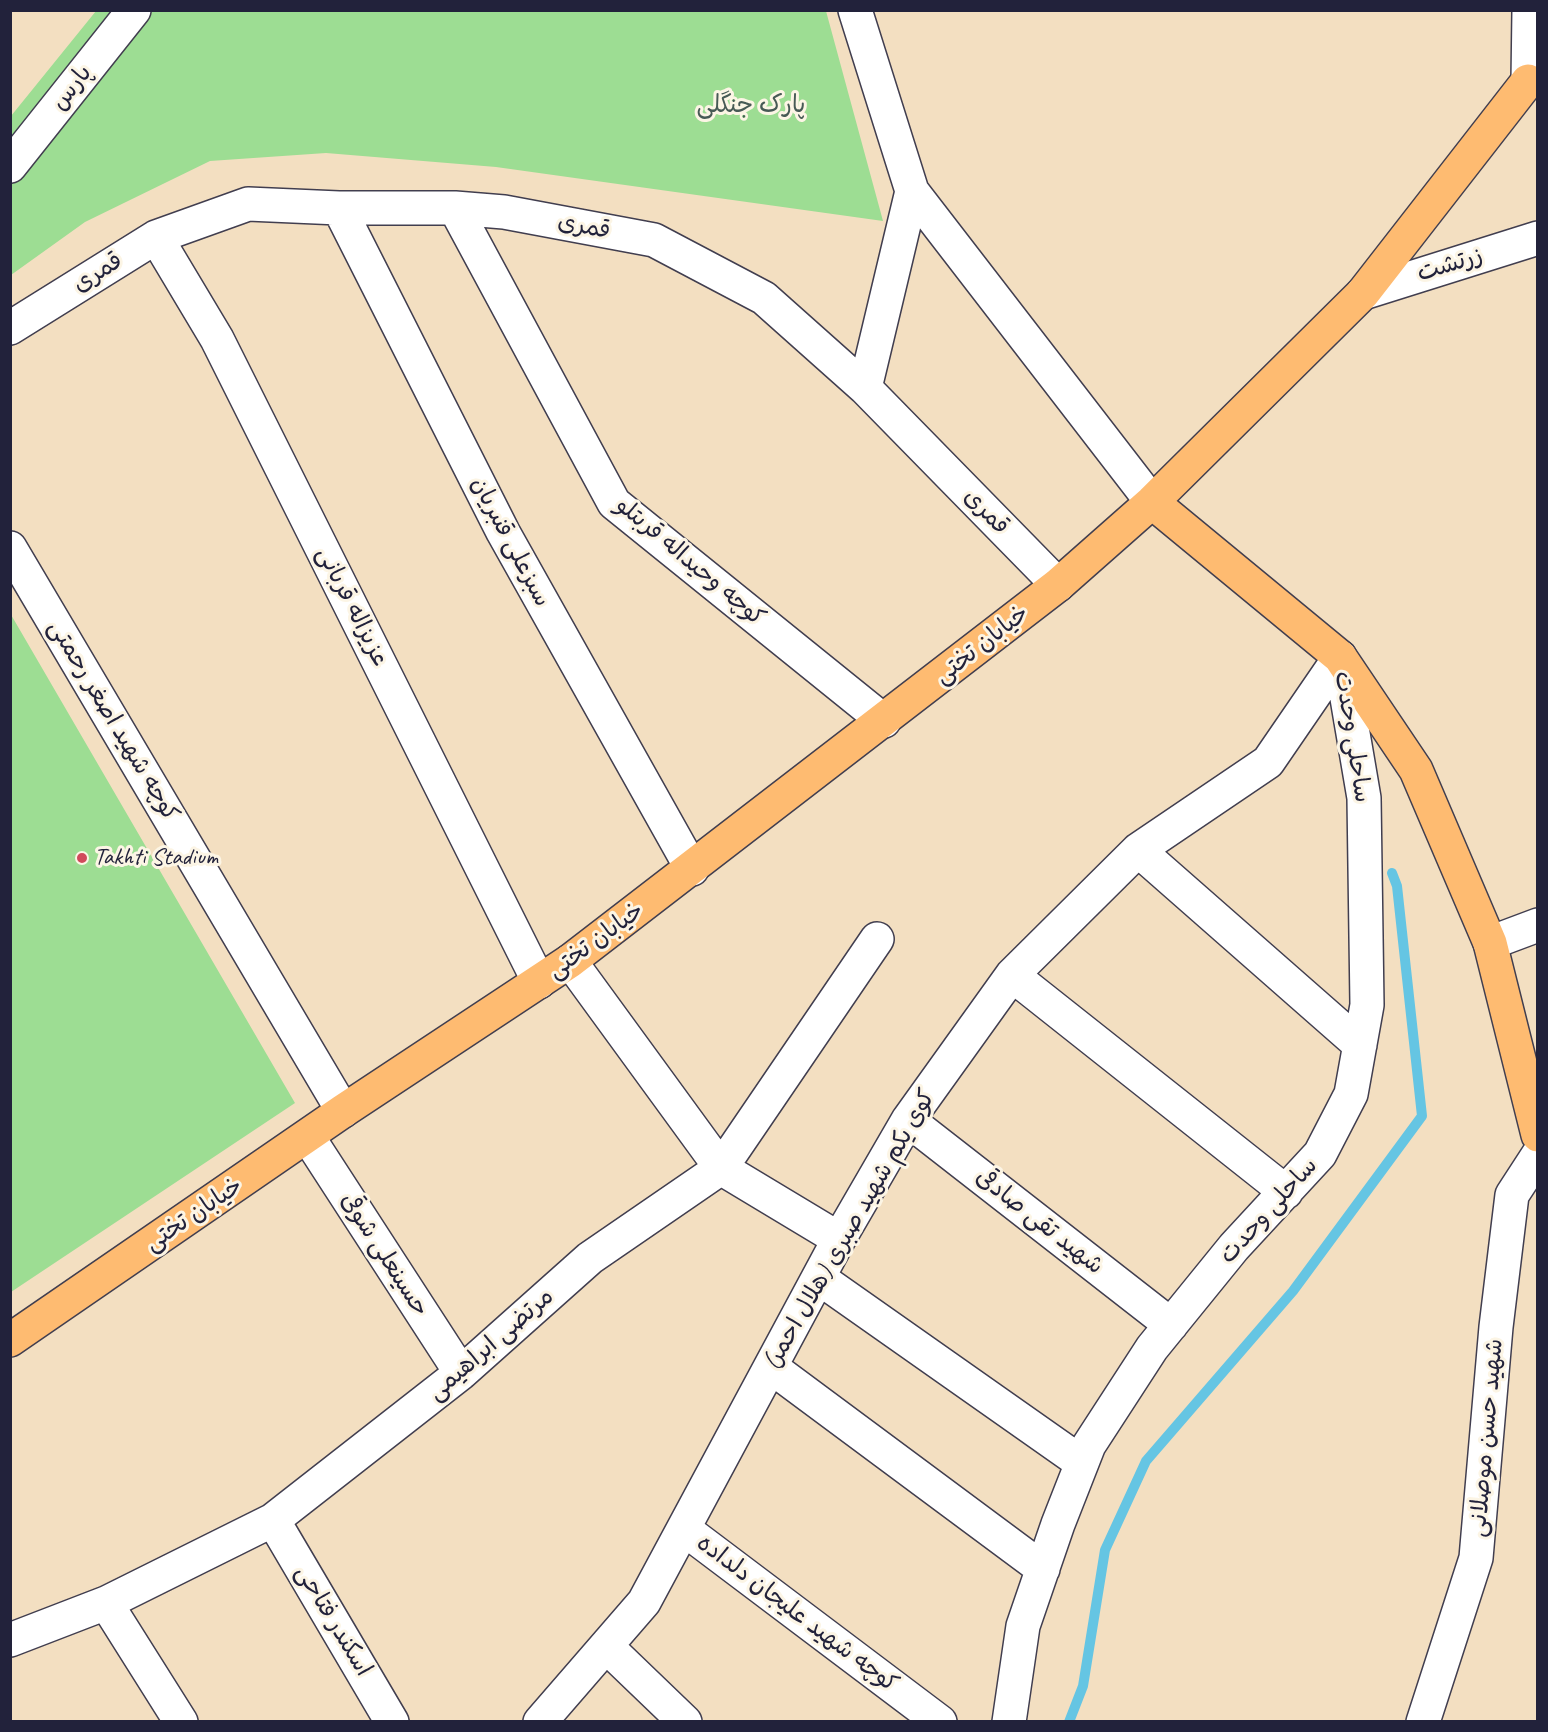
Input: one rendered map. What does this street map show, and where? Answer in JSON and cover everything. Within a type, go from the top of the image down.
[{"type":"main road","name":"خیابان تختی","points":[[10,1340],[343,1111],[570,961],[1059,585],[1152,502],[1363,293],[1533,78]]},
{"type":"main road","points":[[1152,502],[1340,657],[1416,770],[1490,943],[1538,1135]]},
{"type":"street","name":"پارس","points":[[10,166],[134,10]]},
{"type":"street","points":[[855,10],[912,191],[1152,502]]},
{"type":"street","points":[[1529,10],[1533,78]]},
{"type":"street","points":[[865,388],[912,191]]},
{"type":"street","name":"قمری","points":[[10,328],[156,237],[248,204],[339,208],[455,208],[504,212],[654,240],[764,298],[865,388],[1059,585]]},
{"type":"street","name":"سبزعلی قنبریان","points":[[339,208],[503,532],[692,869]]},
{"type":"street","name":"کوچه وحیداله قربتلو","points":[[455,208],[614,503],[884,721]]},
{"type":"street","name":"عزیزاله قربانی","points":[[156,237],[217,339],[539,982]]},
{"type":"street","name":"زرتشت","points":[[1363,293],[1538,238]]},
{"type":"street","name":"کوچه شهید اصغر رحمتی","points":[[10,548],[343,1111]]},
{"type":"street","name":"کوی یکم شهید صبری (هلال احمر)","points":[[540,1722],[644,1602],[839,1239],[908,1120],[1012,975],[1137,850],[1268,762],[1340,657]]},
{"type":"street","name":"ساحلی وحدت","points":[[1009,1722],[1023,1626],[1089,1445],[1139,1367],[1171,1325],[1234,1247],[1320,1154],[1352,1094],[1367,1005],[1364,798],[1340,657]]},
{"type":"street","points":[[1137,850],[1360,1045]]},
{"type":"street","points":[[1490,943],[1538,925]]},
{"type":"street","name":"مرتضی ابراهیمی","points":[[10,1640],[106,1603],[273,1520],[461,1373],[590,1258],[722,1168],[877,939]]},
{"type":"street","points":[[570,961],[722,1168],[839,1239]]},
{"type":"street","points":[[1012,975],[1286,1192]]},
{"type":"street","name":"شهید تقی صادقی","points":[[908,1120],[1171,1325]]},
{"type":"street","name":"حسینعلی شوقی","points":[[308,1137],[461,1373]]},
{"type":"street","name":"شهید حسن موصلانی","points":[[1423,1722],[1476,1558],[1496,1327],[1512,1195],[1538,1155]]},
{"type":"street","points":[[819,1278],[1082,1463]]},
{"type":"street","points":[[771,1367],[1043,1569]]},
{"type":"street","name":"اسکندر فتاحی","points":[[273,1520],[392,1722]]},
{"type":"street","name":"کوچه شهید علیجان دلداده","points":[[684,1528],[940,1722]]},
{"type":"street","points":[[106,1603],[181,1722]]},
{"type":"street","points":[[606,1646],[685,1722]]},
{"type":"green space","name":"پارک جنگلی","points":[[96,11],[826,11],[883,221],[496,167],[326,153],[210,161],[85,222],[11,275],[11,116]]},
{"type":"green space","name":"Takhti Stadium","points":[[10,613],[295,1103],[11,1292],[10,1292]]},
{"type":"waterway","points":[[1069,1722],[1083,1686],[1105,1550],[1146,1461],[1293,1291],[1422,1116],[1397,886],[1392,873]]},
{"type":"place","name":"Takhti Stadium","points":[[82,858]]}]
